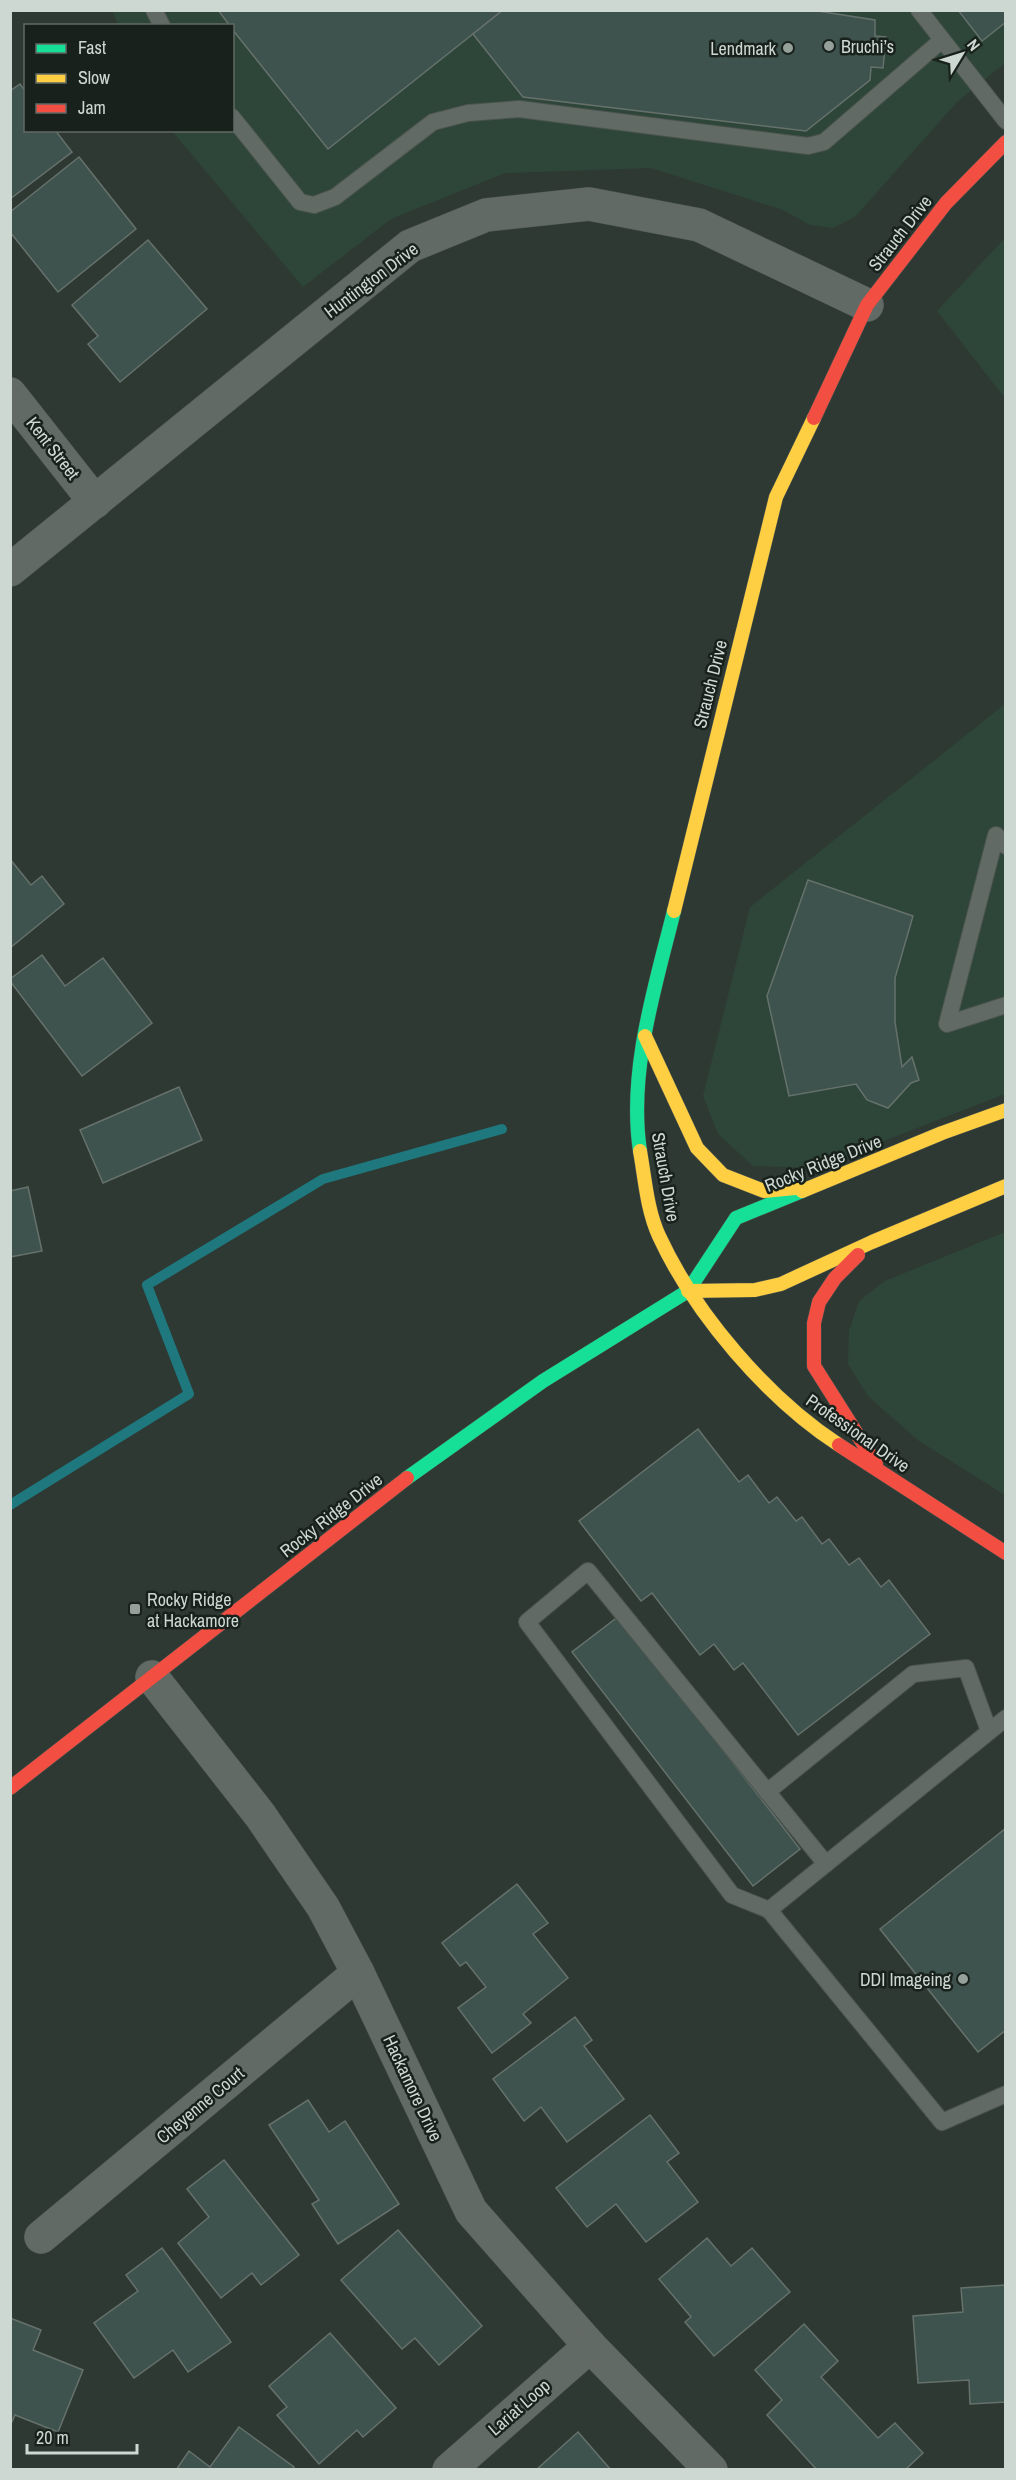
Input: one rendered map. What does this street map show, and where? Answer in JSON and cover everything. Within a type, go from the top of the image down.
[{"type":"main road","name":"Strauch Drive","points":[[688,1292],[658,1234],[639,1148],[638,1100],[644,1034],[776,497],[867,305],[946,203],[1005,142]]},
{"type":"main road","points":[[644,1034],[697,1148],[723,1175],[764,1191],[812,1186]]},
{"type":"main road","name":"Rocky Ridge Drive","points":[[10,1788],[405,1480],[543,1381],[688,1292],[735,1218],[1005,1110]]},
{"type":"main road","name":"Rocky Ridge Drive","points":[[688,1292],[754,1290],[781,1284],[872,1242],[1005,1186]]},
{"type":"main road","points":[[872,1242],[835,1278],[819,1302],[814,1323],[814,1366],[882,1473]]},
{"type":"main road","name":"Professional Drive","points":[[688,1292],[735,1350],[784,1403],[818,1431],[1005,1552]]},
{"type":"street","name":"Huntington Drive","points":[[10,570],[410,246],[486,215],[589,204],[699,225],[867,305]]},
{"type":"street","name":"Kent Street","points":[[10,394],[95,502]]},
{"type":"street","name":"Hackamore Drive","points":[[152,1677],[260,1815],[323,1907],[358,1973],[471,2211],[590,2346],[711,2469]]},
{"type":"street","name":"Cheyenne Court","points":[[41,2237],[358,1973]]},
{"type":"street","name":"Lariat Loop","points":[[449,2469],[590,2346]]},
{"type":"lane","points":[[154,10],[161,24]]},
{"type":"lane","points":[[919,10],[1005,121]]},
{"type":"lane","points":[[234,120],[300,202],[314,205],[335,197],[433,122],[468,113],[519,109],[808,146],[824,142],[942,40]]},
{"type":"lane","points":[[1005,846],[996,835],[947,1024],[1005,1005]]},
{"type":"lane","points":[[826,1864],[588,1571],[527,1622],[732,1895],[769,1910],[942,2122],[1005,2094]]},
{"type":"lane","points":[[767,1792],[913,1674],[966,1668],[989,1731]]},
{"type":"lane","points":[[769,1910],[1005,1718]]},
{"type":"shaded area","points":[[112,11],[1005,11],[1005,63],[957,102],[855,217],[833,228],[810,225],[783,210],[651,168],[505,173],[391,219],[303,287],[173,132],[234,132],[234,24],[118,24]]},
{"type":"shaded area","points":[[1005,238],[1005,398],[937,311]]},
{"type":"shaded area","points":[[1005,704],[1005,1094],[814,1168],[753,1166],[718,1134],[703,1096],[750,907]]},
{"type":"shaded area","points":[[1006,1232],[1005,1495],[919,1441],[868,1396],[848,1364],[849,1331],[859,1301],[885,1281]]},
{"type":"building","points":[[218,10],[503,10],[328,149],[234,32],[234,24],[228,24]]},
{"type":"building","points":[[503,10],[811,10],[875,20],[875,36],[886,37],[883,68],[871,67],[870,80],[806,131],[523,97],[473,34]]},
{"type":"building","points":[[958,10],[1006,10],[1006,22],[982,41]]},
{"type":"building","points":[[20,84],[24,89],[24,132],[57,132],[72,152],[10,199],[10,91]]},
{"type":"building","points":[[79,157],[136,229],[58,292],[10,232],[10,212]]},
{"type":"building","points":[[148,240],[207,309],[120,382],[88,344],[98,336],[72,305]]},
{"type":"building","points":[[10,859],[31,885],[42,876],[64,904],[10,948]]},
{"type":"building","points":[[808,880],[913,916],[895,978],[895,1022],[902,1067],[912,1057],[919,1080],[911,1083],[888,1108],[867,1100],[856,1084],[789,1096],[767,996]]},
{"type":"building","points":[[42,955],[65,986],[103,958],[152,1023],[82,1076],[10,981]]},
{"type":"building","points":[[179,1087],[202,1140],[103,1183],[80,1130]]},
{"type":"building","points":[[28,1187],[42,1251],[10,1257],[10,1191]]},
{"type":"building","points":[[698,1429],[739,1482],[748,1475],[769,1503],[777,1497],[796,1521],[802,1517],[822,1544],[829,1539],[849,1565],[859,1558],[881,1587],[889,1580],[930,1634],[798,1735],[743,1663],[734,1670],[714,1644],[700,1655],[652,1593],[641,1601],[579,1521]]},
{"type":"building","points":[[619,1616],[800,1849],[753,1886],[572,1652]]},
{"type":"building","name":"DDI Imageing","points":[[1006,1828],[1006,2030],[978,2052],[880,1929]]},
{"type":"building","points":[[517,1884],[548,1923],[533,1934],[568,1978],[523,2014],[531,2023],[492,2053],[458,2008],[486,1987],[466,1962],[460,1966],[442,1943]]},
{"type":"building","points":[[575,2017],[592,2040],[584,2046],[624,2099],[567,2142],[541,2107],[524,2121],[493,2079]]},
{"type":"building","points":[[308,2100],[329,2132],[345,2121],[399,2204],[338,2244],[312,2204],[319,2200],[269,2125]]},
{"type":"building","points":[[650,2115],[679,2153],[667,2162],[698,2202],[646,2242],[616,2204],[587,2227],[556,2188]]},
{"type":"building","points":[[224,2160],[299,2255],[261,2285],[252,2273],[221,2298],[178,2243],[209,2217],[187,2189]]},
{"type":"building","points":[[398,2230],[482,2326],[439,2365],[415,2338],[402,2349],[341,2280]]},
{"type":"building","points":[[707,2238],[731,2266],[752,2248],[790,2292],[714,2356],[685,2322],[691,2317],[659,2279]]},
{"type":"building","points":[[162,2248],[231,2342],[188,2372],[173,2350],[134,2378],[94,2323],[138,2291],[126,2275]]},
{"type":"building","points":[[1006,2285],[1006,2402],[970,2404],[969,2380],[918,2383],[913,2316],[963,2312],[961,2288]]},
{"type":"building","points":[[10,2318],[41,2330],[33,2350],[83,2370],[58,2432],[15,2415],[10,2426]]},
{"type":"building","points":[[804,2324],[838,2361],[821,2377],[878,2438],[895,2423],[923,2453],[905,2470],[817,2470],[767,2415],[782,2400],[755,2370]]},
{"type":"building","points":[[330,2333],[396,2408],[363,2437],[357,2430],[319,2464],[277,2415],[287,2407],[269,2386]]},
{"type":"building","points":[[239,2427],[294,2467],[292,2470],[176,2470],[189,2451],[210,2467]]},
{"type":"building","points":[[578,2432],[611,2470],[536,2470]]},
{"type":"waterway","points":[[10,1505],[189,1394],[147,1285],[323,1179],[502,1129]]},
{"type":"traffic: fast","points":[[640,1151],[637,1121],[640,1060],[674,911]]},
{"type":"traffic: fast","points":[[407,1478],[543,1381],[688,1291],[736,1218],[802,1191]]},
{"type":"traffic: slow","points":[[674,911],[776,497],[814,418]]},
{"type":"traffic: slow","points":[[645,1036],[697,1148],[723,1175],[764,1191],[795,1188]]},
{"type":"traffic: slow","points":[[802,1191],[942,1133],[1006,1110]]},
{"type":"traffic: slow","points":[[640,1151],[655,1226],[692,1295],[713,1324],[760,1379],[812,1426],[839,1445]]},
{"type":"traffic: slow","points":[[688,1291],[755,1290],[781,1284],[872,1242],[1006,1186]]},
{"type":"traffic: jam","points":[[814,418],[867,305],[946,203],[1006,142]]},
{"type":"traffic: jam","points":[[858,1255],[835,1278],[819,1302],[814,1323],[814,1366],[876,1464]]},
{"type":"traffic: jam","points":[[839,1445],[1006,1553]]},
{"type":"traffic: jam","points":[[10,1788],[407,1478]]},
{"type":"place","name":"Bruchi’s","points":[[829,46]]},
{"type":"place","name":"Lendmark","points":[[788,48]]},
{"type":"place","name":"Rocky Ridge at Hackamore","points":[[135,1609]]},
{"type":"place","name":"DDI Imageing","points":[[963,1979]]}]
